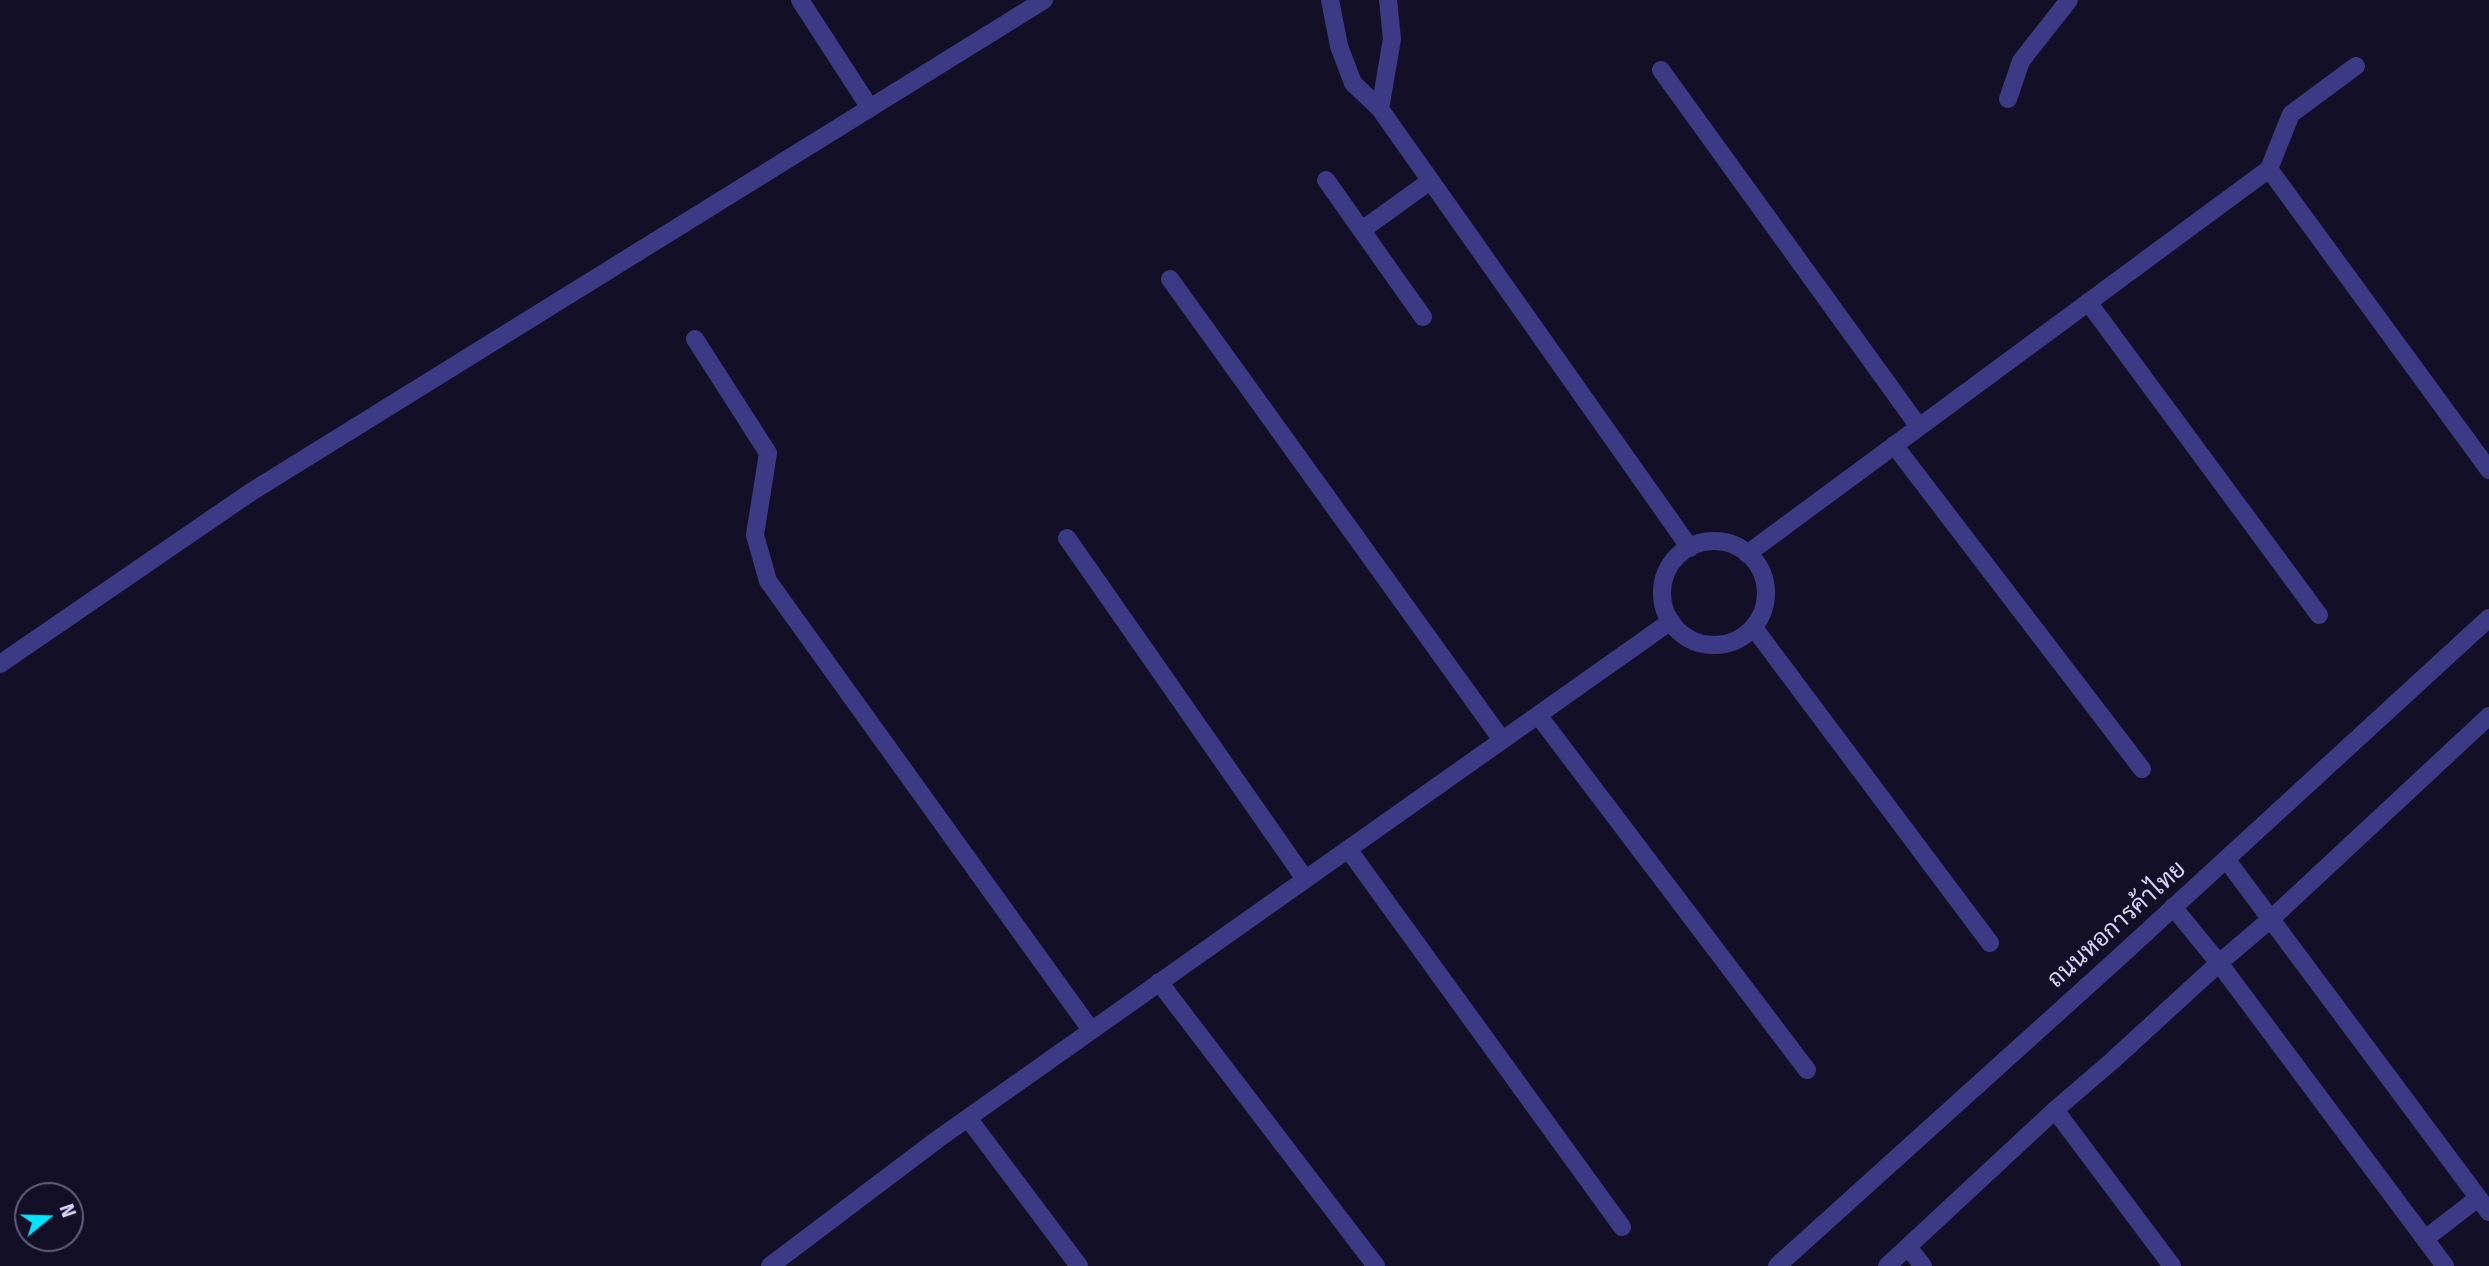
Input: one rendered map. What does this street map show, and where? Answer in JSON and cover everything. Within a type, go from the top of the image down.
[{"type":"street","points":[[800,0],[870,108]]},
{"type":"street","points":[[1,662],[251,492],[1044,0]]},
{"type":"street","points":[[1330,0],[1339,46],[1353,83],[1380,109],[1690,548]]},
{"type":"street","points":[[1380,109],[1392,39],[1388,0]]},
{"type":"street","points":[[2008,99],[2021,61],[2069,0]]},
{"type":"street","points":[[1747,554],[2269,169],[2291,114],[2356,66]]},
{"type":"street","points":[[1661,70],[1919,427]]},
{"type":"street","points":[[2269,169],[2489,470]]},
{"type":"street","points":[[1326,180],[1423,317]]},
{"type":"street","points":[[1362,230],[1430,181]]},
{"type":"street","points":[[1170,279],[1502,740]]},
{"type":"street","points":[[2088,302],[2319,615]]},
{"type":"street","points":[[695,339],[768,453],[755,535],[768,580],[1091,1030]]},
{"type":"street","points":[[1894,445],[2142,769]]},
{"type":"street","points":[[1068,538],[1305,879]]},
{"type":"street","points":[[1715,541],[1733,545],[1747,554],[1758,566],[1766,597],[1762,614],[1754,628],[1741,638],[1725,644],[1707,645],[1690,640],[1676,629],[1671,621],[1662,598],[1663,580],[1670,564],[1690,548],[1715,541]]},
{"type":"street","name":"ถนนหอการค้าไทย","points":[[1777,1266],[2489,618]]},
{"type":"street","points":[[778,1264],[968,1118],[1671,621]]},
{"type":"street","points":[[1754,628],[1990,943]]},
{"type":"street","points":[[1538,715],[1807,1070]]},
{"type":"street","points":[[1887,1266],[2055,1110],[2272,918],[2489,716]]},
{"type":"street","points":[[1348,849],[1622,1227]]},
{"type":"street","points":[[2226,859],[2484,1205],[2425,1239]]},
{"type":"street","points":[[2173,907],[2219,963],[2445,1266]]},
{"type":"street","points":[[1159,982],[1376,1266]]},
{"type":"street","points":[[2055,1110],[2172,1266]]},
{"type":"street","points":[[968,1118],[1079,1266]]},
{"type":"street","points":[[1908,1247],[1923,1266]]}]
